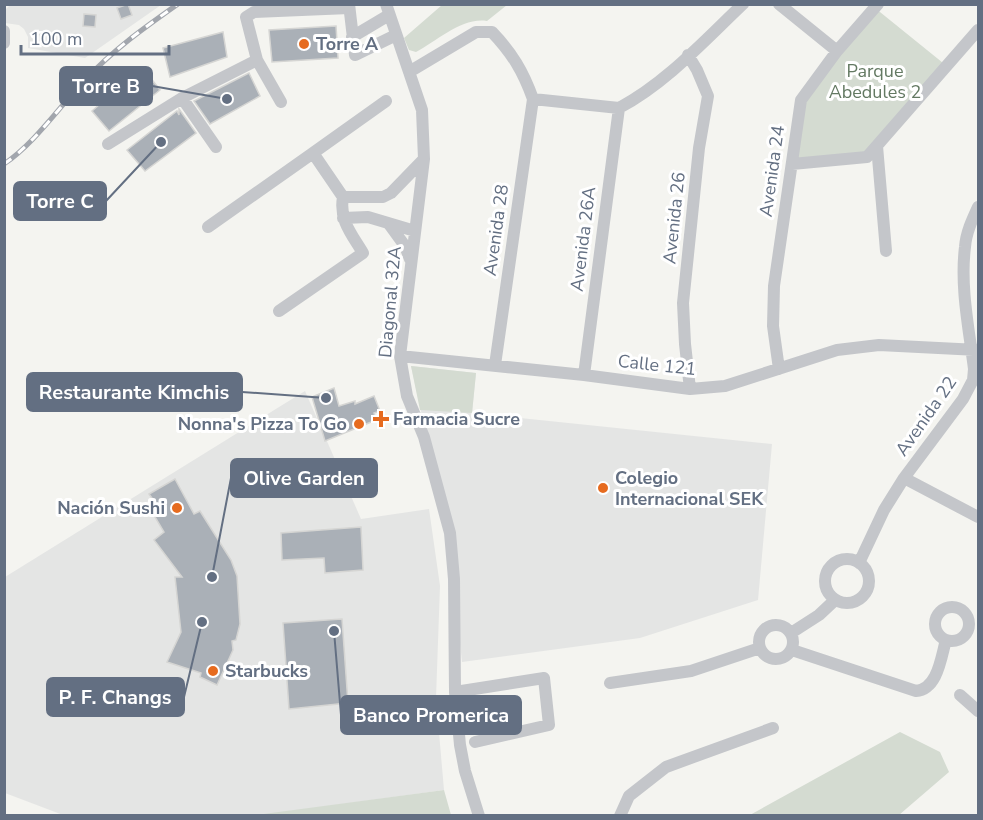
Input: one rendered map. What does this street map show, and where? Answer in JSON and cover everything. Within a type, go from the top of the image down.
[{"type":"street","points":[[409,72],[476,32],[492,32],[507,48],[525,76],[533,99],[619,108],[636,98],[688,56],[743,4]]},
{"type":"street","points":[[779,4],[837,51]]},
{"type":"street","name":"Avenida 24","points":[[779,369],[773,326],[774,286],[801,100],[837,51],[878,4]]},
{"type":"street","points":[[281,102],[257,60],[246,17],[249,14],[349,6],[355,55],[396,35]]},
{"type":"street","points":[[352,37],[387,10]]},
{"type":"street","name":"Diagonal 32A","points":[[387,10],[422,110],[424,159],[400,356],[407,396],[424,437],[450,533],[454,579],[455,692],[465,771],[479,816]]},
{"type":"street","points":[[792,164],[867,157],[978,30]]},
{"type":"street","points":[[4,31],[4,43]]},
{"type":"street","name":"Avenida 26","points":[[688,56],[708,96],[699,148],[683,303],[690,389]]},
{"type":"street","points":[[108,144],[182,98],[257,60]]},
{"type":"street","points":[[182,98],[216,147]]},
{"type":"street","name":"Avenida 28","points":[[495,365],[533,99]]},
{"type":"street","points":[[208,227],[386,101]]},
{"type":"street","name":"Avenida 26A","points":[[584,375],[619,108]]},
{"type":"street","points":[[877,146],[886,251]]},
{"type":"street","points":[[279,310],[363,253],[343,218],[341,208],[343,197],[313,153]]},
{"type":"street","points":[[343,197],[383,197],[391,193],[424,159]]},
{"type":"street","name":"Avenida 22","points":[[859,563],[884,510],[904,478],[968,391],[974,369],[975,350],[964,289],[964,246],[969,226],[978,207]]},
{"type":"street","points":[[343,218],[368,217],[415,231]]},
{"type":"street","points":[[389,224],[405,246],[411,262]]},
{"type":"street","name":"Calle 121","points":[[400,356],[584,375],[690,389],[725,386],[837,350],[879,345],[975,350]]},
{"type":"street","points":[[904,478],[978,517]]},
{"type":"street","points":[[842,560],[859,563],[865,569],[868,577],[865,593],[851,603],[835,600],[828,594],[825,586],[828,569],[834,563],[842,560]]},
{"type":"street","points":[[791,633],[819,615],[835,600]]},
{"type":"street","points":[[783,626],[791,633],[794,644],[792,650],[782,659],[775,660],[763,654],[760,648],[760,637],[767,628],[783,626]]},
{"type":"street","points":[[792,650],[916,691],[931,685],[946,640]]},
{"type":"street","points":[[610,683],[691,671],[760,648]]},
{"type":"street","points":[[455,692],[544,678],[549,725],[475,742]]},
{"type":"street","points":[[960,695],[978,711]]},
{"type":"street","points":[[620,816],[630,796],[666,767],[773,728]]},
{"type":"shaded area","points":[[10,5],[161,5],[85,58],[28,48],[28,37],[24,29],[19,25],[5,23],[5,10]]},
{"type":"shaded area","name":"Colegio Internacional SEK","points":[[411,366],[476,373],[472,413],[772,444],[758,600],[640,638],[462,662],[448,533]]},
{"type":"shaded area","points":[[305,391],[361,519],[429,509],[440,586],[436,698],[444,790],[256,816],[63,815],[5,793],[5,577]]},
{"type":"green space","points":[[442,5],[507,5],[487,21],[459,26],[416,52],[409,50],[404,38]]},
{"type":"green space","name":"Parque Abedules 2","points":[[875,8],[948,67],[867,157],[792,164],[801,100]]},
{"type":"green space","points":[[411,366],[476,373],[472,413],[420,410]]},
{"type":"green space","points":[[900,732],[940,752],[949,772],[899,815],[750,815]]},
{"type":"green space","points":[[444,790],[451,815],[256,815]]},
{"type":"building","points":[[128,4],[132,15],[121,19],[117,8]]},
{"type":"building","points":[[84,14],[96,15],[95,27],[83,26]]},
{"type":"building","name":"Torre A","points":[[336,26],[338,58],[272,62],[269,30]]},
{"type":"building","points":[[223,32],[227,57],[170,77],[163,48]]},
{"type":"building","points":[[142,67],[160,90],[109,131],[92,111]]},
{"type":"building","points":[[249,73],[260,96],[210,124],[194,101]]},
{"type":"building","points":[[179,109],[196,133],[145,171],[127,150],[177,111],[179,115]]},
{"type":"building","points":[[334,388],[339,406],[355,401],[355,404],[374,396],[380,411],[374,413],[376,420],[325,441],[312,397]]},
{"type":"building","points":[[175,479],[194,514],[200,511],[231,560],[237,576],[240,624],[236,640],[232,641],[233,650],[217,685],[200,677],[201,673],[167,662],[181,632],[175,577],[182,577],[154,540],[164,532],[155,517],[162,512],[149,494]]},
{"type":"building","points":[[361,527],[363,570],[325,573],[324,558],[282,560],[281,533]]},
{"type":"building","points":[[342,619],[348,703],[289,709],[283,623]]},
{"type":"railway","points":[[4,164],[26,146],[107,58],[178,4]]},
{"type":"place","name":"Torre A","points":[[304,44]]},
{"type":"place","name":"Torre B","points":[[227,99]]},
{"type":"place","name":"Torre C","points":[[161,142]]},
{"type":"place","name":"Restaurante Kimchis","points":[[326,398]]},
{"type":"place","name":"Farmacia Sucre","points":[[381,419]]},
{"type":"place","name":"Nonna's Pizza To Go","points":[[359,424]]},
{"type":"place","name":"Colegio Internacional SEK","points":[[603,488]]},
{"type":"place","name":"Nación Sushi","points":[[177,508]]},
{"type":"place","name":"Olive Garden","points":[[212,577]]},
{"type":"place","name":"P. F. Changs","points":[[202,622]]},
{"type":"place","name":"Banco Promerica","points":[[334,631]]},
{"type":"place","name":"Starbucks","points":[[213,671]]}]
